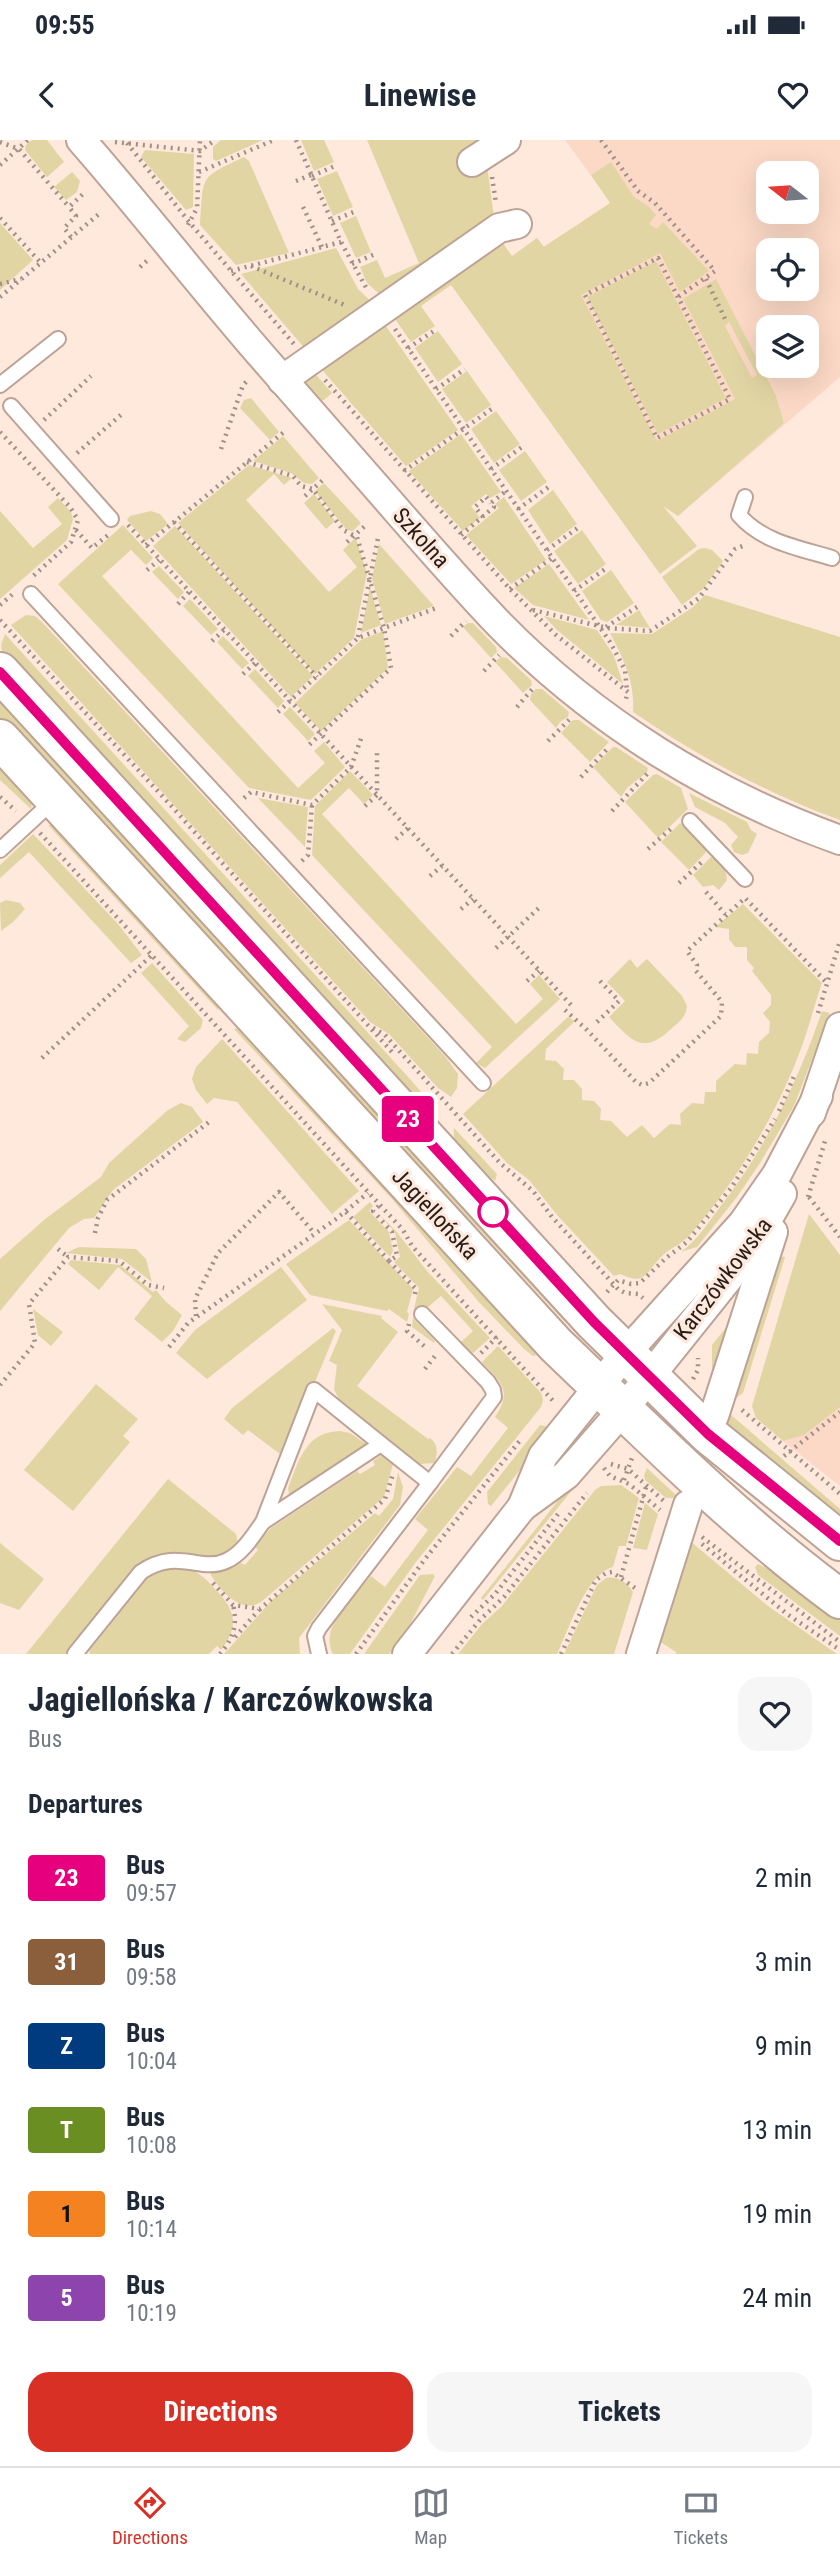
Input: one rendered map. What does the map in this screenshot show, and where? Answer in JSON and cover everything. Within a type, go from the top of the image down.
[{"type":"street","name":"Szkolna","points":[[82,140],[275,371],[500,624],[599,712],[706,780],[777,817],[840,840]]},
{"type":"street","points":[[275,371],[299,351],[375,308],[508,226]]},
{"type":"street","name":"Jagiellońska","points":[[0,672],[637,1366],[708,1434],[840,1541]]},
{"type":"street","name":"Jagiellońska","points":[[0,739],[42,811],[537,1325],[610,1399],[748,1525],[840,1599]]},
{"type":"street","name":"Karczówkowska","points":[[637,1366],[747,1255],[779,1202],[818,1096],[829,1021]]},
{"type":"street","name":"Karczówkowska","points":[[407,1654],[522,1507],[566,1475],[610,1399],[777,1174],[818,1096]]},
{"type":"street","points":[[718,1404],[778,1217],[779,1202]]},
{"type":"street","points":[[641,1654],[684,1516]]},
{"type":"lane","points":[[0,385],[58,340]]},
{"type":"lane","points":[[11,406],[117,523]]},
{"type":"lane","points":[[745,497],[739,515],[750,528],[771,540],[832,558]]},
{"type":"lane","points":[[25,591],[483,1083]]},
{"type":"lane","points":[[0,850],[42,811]]},
{"type":"lane","points":[[690,821],[745,878]]},
{"type":"lane","points":[[319,1654],[315,1636],[319,1628],[494,1397],[488,1382],[422,1314]]},
{"type":"lane","points":[[75,1654],[141,1572],[153,1564],[166,1560],[225,1562],[250,1541],[263,1522],[314,1390],[430,1483]]},
{"type":"lane","points":[[263,1522],[381,1444]]},
{"type":"path","points":[[0,165],[29,140]]},
{"type":"path","points":[[190,223],[197,208],[200,140]]},
{"type":"path","points":[[129,141],[200,151],[215,140]]},
{"type":"path","points":[[200,172],[274,140]]},
{"type":"path","points":[[296,140],[341,242],[375,308],[408,348],[464,429],[598,625],[625,670],[628,692],[623,710]]},
{"type":"path","points":[[601,140],[638,191],[655,203],[715,271],[678,297]]},
{"type":"path","points":[[129,141],[190,223],[461,535],[556,635],[628,692]]},
{"type":"path","points":[[0,142],[19,149],[76,216],[65,228],[71,237]]},
{"type":"path","points":[[490,151],[491,166],[508,226]]},
{"type":"path","points":[[296,181],[337,165]]},
{"type":"path","points":[[69,207],[83,194]]},
{"type":"path","points":[[303,207],[323,247]]},
{"type":"path","points":[[332,221],[356,211]]},
{"type":"path","points":[[0,297],[99,214]]},
{"type":"path","points":[[0,218],[40,262]]},
{"type":"path","points":[[231,271],[341,242]]},
{"type":"path","points":[[352,264],[374,254]]},
{"type":"path","points":[[658,258],[678,297],[730,399],[657,438],[584,295],[658,258]]},
{"type":"path","points":[[251,266],[375,308]]},
{"type":"path","points":[[0,284],[22,278]]},
{"type":"path","points":[[706,279],[727,323]]},
{"type":"path","points":[[408,348],[437,328]]},
{"type":"path","points":[[221,449],[243,385],[275,371],[299,351]]},
{"type":"path","points":[[436,389],[466,369]]},
{"type":"path","points":[[64,402],[91,376]]},
{"type":"path","points":[[404,471],[494,408]]},
{"type":"path","points":[[63,465],[122,414]]},
{"type":"path","points":[[0,432],[77,516],[76,530],[71,542],[30,578]]},
{"type":"path","points":[[146,545],[284,432]]},
{"type":"path","points":[[491,469],[522,447]]},
{"type":"path","points":[[247,462],[293,476],[301,486],[313,489],[343,530],[355,535],[384,628],[391,668],[309,746]]},
{"type":"path","points":[[305,496],[325,478]]},
{"type":"path","points":[[518,509],[550,486]]},
{"type":"path","points":[[491,503],[506,491]]},
{"type":"path","points":[[461,535],[484,517],[494,508],[486,497],[475,507],[484,517]]},
{"type":"path","points":[[174,522],[317,677]]},
{"type":"path","points":[[76,530],[92,548],[117,523],[146,545],[571,1006]]},
{"type":"path","points":[[347,541],[366,525]]},
{"type":"path","points":[[547,550],[579,527]]},
{"type":"path","points":[[358,638],[378,538]]},
{"type":"path","points":[[532,610],[605,628],[650,631],[699,598],[736,549],[743,545],[752,545]]},
{"type":"path","points":[[510,589],[552,558]]},
{"type":"path","points":[[147,570],[159,560]]},
{"type":"path","points":[[574,591],[608,567]]},
{"type":"path","points":[[0,605],[25,591]]},
{"type":"path","points":[[178,604],[190,592]]},
{"type":"path","points":[[278,712],[358,638],[439,607]]},
{"type":"path","points":[[605,628],[637,607]]},
{"type":"path","points":[[0,620],[369,1025],[440,1107]]},
{"type":"path","points":[[212,641],[224,629]]},
{"type":"path","points":[[452,636],[458,629]]},
{"type":"path","points":[[243,674],[255,663]]},
{"type":"path","points":[[484,671],[491,664]]},
{"type":"path","points":[[517,708],[523,698]]},
{"type":"path","points":[[548,741],[576,713]]},
{"type":"path","points":[[289,873],[308,855],[312,805],[351,767],[362,736]]},
{"type":"path","points":[[582,777],[614,741]]},
{"type":"path","points":[[365,806],[377,795],[377,750]]},
{"type":"path","points":[[612,811],[654,768]]},
{"type":"path","points":[[230,810],[251,792],[312,805]]},
{"type":"path","points":[[0,797],[42,811],[49,842],[403,1230],[412,1246],[557,1406]]},
{"type":"path","points":[[396,839],[408,828]]},
{"type":"path","points":[[648,849],[656,842]]},
{"type":"path","points":[[430,876],[442,866]]},
{"type":"path","points":[[679,883],[687,875]]},
{"type":"path","points":[[706,892],[725,914]]},
{"type":"path","points":[[565,1010],[640,1086],[649,1083],[724,1013],[722,1002],[696,971],[700,965],[687,954],[687,949],[745,898],[827,983]]},
{"type":"path","points":[[461,909],[473,899]]},
{"type":"path","points":[[496,948],[542,905]]},
{"type":"path","points":[[829,1021],[827,983],[840,941]]},
{"type":"path","points":[[42,1058],[158,950]]},
{"type":"path","points":[[527,981],[539,971]]},
{"type":"path","points":[[597,1022],[619,1001],[598,980]]},
{"type":"path","points":[[369,1025],[386,1035],[500,1163],[533,1191],[552,1217],[620,1293],[638,1294],[646,1302]]},
{"type":"path","points":[[604,1295],[618,1280],[631,1284],[640,1283],[691,1238],[757,1149],[797,1070]]},
{"type":"path","points":[[95,1233],[98,1217],[107,1200],[209,1122]]},
{"type":"path","points":[[169,1347],[188,1323],[346,1212],[374,1188]]},
{"type":"path","points":[[196,1317],[195,1299],[218,1253],[279,1192],[315,1234]]},
{"type":"path","points":[[808,1196],[840,1237]]},
{"type":"path","points":[[346,1212],[389,1261],[397,1256],[392,1232],[373,1211],[385,1200]]},
{"type":"path","points":[[58,1249],[68,1257],[118,1261],[148,1285],[164,1288]]},
{"type":"path","points":[[0,1385],[35,1343],[29,1304],[68,1257]]},
{"type":"path","points":[[488,1347],[502,1332]]},
{"type":"path","points":[[697,1372],[718,1404],[790,1452],[840,1494]]},
{"type":"path","points":[[545,1410],[552,1400]]},
{"type":"path","points":[[784,1456],[840,1412]]},
{"type":"path","points":[[356,1654],[425,1559],[528,1431]]},
{"type":"path","points":[[624,1480],[632,1458]]},
{"type":"path","points":[[220,1654],[260,1609],[385,1499],[400,1459]]},
{"type":"path","points":[[840,1642],[812,1623],[723,1550],[714,1547],[684,1516],[644,1496],[624,1480],[606,1476],[601,1465],[614,1464],[628,1469],[646,1487],[684,1516],[787,1614],[840,1650]]},
{"type":"path","points":[[452,1654],[480,1620],[500,1602],[592,1486]]},
{"type":"path","points":[[621,1577],[646,1487]]},
{"type":"path","points":[[466,1624],[495,1594],[560,1511]]},
{"type":"path","points":[[205,1563],[206,1573],[212,1582],[233,1605],[235,1623],[232,1640]]},
{"type":"path","points":[[561,1654],[596,1580],[609,1572],[632,1584],[638,1593]]},
{"type":"path","points":[[233,1605],[260,1609]]},
{"type":"shaded area","points":[[32,140],[47,140],[64,162],[47,177],[25,150]]},
{"type":"shaded area","points":[[221,140],[263,140],[216,161],[213,159],[213,147]]},
{"type":"shaded area","points":[[301,140],[324,140],[334,162],[314,171]]},
{"type":"shaded area","points":[[367,140],[487,140],[487,165],[495,225],[386,300],[367,283],[360,267],[377,260],[385,278],[419,263]]},
{"type":"shaded area","points":[[565,140],[840,140],[840,377],[678,516],[543,247],[611,203]]},
{"type":"shaded area","points":[[145,150],[194,154],[193,207],[186,210],[141,157]]},
{"type":"shaded area","points":[[244,157],[249,161],[289,253],[236,265],[200,225],[201,208],[206,180],[218,170]]},
{"type":"shaded area","points":[[611,162],[634,197],[656,215],[649,224],[657,229],[663,222],[709,271],[680,292],[660,253],[581,295],[657,441],[735,399],[683,299],[716,279],[756,357],[756,373],[729,322],[725,326],[752,378],[756,376],[756,378],[767,378],[776,396],[784,423],[678,516],[663,506],[697,546],[660,574],[451,285],[421,306],[435,326],[411,342],[391,313],[500,239],[512,256],[537,238],[544,247],[610,203],[591,175]]},
{"type":"shaded area","points":[[337,171],[353,207],[333,216],[317,179]]},
{"type":"shaded area","points":[[72,172],[80,181],[77,192],[66,200],[54,187]]},
{"type":"shaded area","points":[[356,216],[371,252],[356,258],[340,223]]},
{"type":"shaded area","points":[[0,223],[33,260],[0,290]]},
{"type":"shaded area","points":[[336,248],[358,289],[377,307],[307,351],[241,274]]},
{"type":"shaded area","points":[[656,261],[726,398],[658,434],[587,297]]},
{"type":"shaded area","points":[[381,319],[458,430],[406,466],[317,364]]},
{"type":"shaded area","points":[[438,331],[462,364],[438,382],[415,348]]},
{"type":"shaded area","points":[[311,369],[332,393],[324,400],[314,401],[304,383]]},
{"type":"shaded area","points":[[467,371],[491,405],[466,423],[442,389]]},
{"type":"shaded area","points":[[251,398],[279,432],[270,440],[240,408],[244,400]]},
{"type":"shaded area","points":[[496,411],[520,444],[494,463],[471,429]]},
{"type":"shaded area","points":[[461,434],[501,492],[490,498],[486,494],[471,506],[480,518],[463,531],[409,471]]},
{"type":"shaded area","points":[[283,436],[319,478],[312,484],[304,483],[291,473],[253,461]]},
{"type":"shaded area","points":[[525,451],[547,482],[521,501],[499,470]]},
{"type":"shaded area","points":[[249,465],[292,478],[284,485],[274,474],[246,500],[329,592],[357,567],[343,550],[354,539],[367,573],[354,638],[315,674],[178,523]]},
{"type":"shaded area","points":[[324,483],[361,523],[353,531],[347,530],[318,495],[316,490]]},
{"type":"shaded area","points":[[553,490],[577,524],[550,544],[528,510]]},
{"type":"shaded area","points":[[314,494],[335,521],[326,529],[304,503]]},
{"type":"shaded area","points":[[504,497],[546,560],[511,584],[466,535],[499,508],[495,504]]},
{"type":"shaded area","points":[[58,498],[71,512],[73,519],[67,540],[0,599],[0,511],[33,548],[62,524],[48,507]]},
{"type":"shaded area","points":[[151,511],[160,514],[168,524],[146,541],[127,520],[130,516]]},
{"type":"shaded area","points":[[123,525],[153,558],[146,565],[131,550],[102,576],[298,788],[325,763],[314,751],[324,742],[345,767],[311,800],[249,788],[58,584]]},
{"type":"shaded area","points":[[175,526],[313,676],[291,697],[153,546]]},
{"type":"shaded area","points":[[582,530],[606,564],[578,584],[554,551]]},
{"type":"shaded area","points":[[379,544],[434,606],[385,624],[372,578]]},
{"type":"shaded area","points":[[699,549],[712,550],[723,561],[704,588],[682,605],[662,577]]},
{"type":"shaded area","points":[[549,564],[589,620],[533,605],[514,588]]},
{"type":"shaded area","points":[[159,566],[184,592],[178,599],[152,572]]},
{"type":"shaded area","points":[[611,570],[634,603],[607,622],[601,620],[582,591]]},
{"type":"shaded area","points":[[370,587],[381,625],[361,633]]},
{"type":"shaded area","points":[[705,595],[840,637],[840,820],[785,798],[733,772],[682,744],[633,712],[630,681],[610,633],[652,634],[693,607]]},
{"type":"shaded area","points":[[190,599],[218,629],[211,635],[183,606]]},
{"type":"shaded area","points":[[639,610],[650,628],[616,625]]},
{"type":"shaded area","points":[[26,615],[35,616],[41,621],[445,1056],[458,1074],[457,1088],[451,1097],[438,1088],[389,1034],[370,1022],[11,625]]},
{"type":"shaded area","points":[[544,616],[597,630],[614,656],[623,684],[557,630]]},
{"type":"shaded area","points":[[473,623],[496,647],[497,652],[491,658],[463,627]]},
{"type":"shaded area","points":[[383,631],[388,668],[321,731],[295,703],[361,640]]},
{"type":"shaded area","points":[[5,634],[436,1109],[426,1111],[3,655],[1,645]]},
{"type":"shaded area","points":[[223,636],[249,663],[242,669],[217,642]]},
{"type":"shaded area","points":[[501,657],[507,658],[531,680],[532,685],[523,693],[495,662]]},
{"type":"shaded area","points":[[255,669],[284,701],[278,708],[248,676]]},
{"type":"shaded area","points":[[536,689],[542,689],[569,712],[568,717],[556,728],[530,700]]},
{"type":"shaded area","points":[[0,690],[571,1314],[565,1322],[394,1138],[352,1100],[0,721]]},
{"type":"shaded area","points":[[290,707],[315,734],[308,741],[283,714]]},
{"type":"shaded area","points":[[573,720],[579,720],[609,742],[590,762],[561,733]]},
{"type":"shaded area","points":[[613,747],[648,768],[621,797],[593,767]]},
{"type":"shaded area","points":[[0,759],[32,801],[31,809],[0,780]]},
{"type":"shaded area","points":[[350,771],[373,795],[364,804],[349,788],[322,814],[516,1024],[543,999],[530,984],[539,975],[560,999],[485,1068],[476,1063],[492,1047],[312,855],[315,806]]},
{"type":"shaded area","points":[[657,774],[681,788],[688,809],[658,838],[625,802]]},
{"type":"shaded area","points":[[689,793],[747,822],[757,834],[748,853],[742,855],[734,852],[731,845],[738,837],[725,823],[695,807]]},
{"type":"shaded area","points":[[258,798],[308,807],[305,847]]},
{"type":"shaded area","points":[[680,823],[708,850],[689,870],[661,842]]},
{"type":"shaded area","points":[[48,825],[54,825],[220,1002],[218,1010]]},
{"type":"shaded area","points":[[33,834],[118,924],[142,955],[131,963],[29,852],[0,878],[0,865]]},
{"type":"shaded area","points":[[712,856],[727,876],[719,890],[713,885],[703,887],[693,875]]},
{"type":"shaded area","points":[[6,900],[20,903],[25,909],[1,931],[0,903]]},
{"type":"shaded area","points":[[743,904],[822,983],[802,1045],[765,1126],[737,1174],[705,1217],[688,1237],[665,1253],[644,1276],[635,1279],[620,1274],[614,1276],[558,1216],[529,1180],[507,1163],[463,1114],[568,1017],[575,1021],[546,1049],[545,1060],[556,1061],[564,1069],[563,1080],[574,1080],[582,1089],[582,1100],[594,1101],[601,1109],[600,1120],[611,1121],[627,1137],[642,1125],[654,1138],[670,1124],[681,1125],[680,1114],[692,1103],[704,1104],[705,1092],[716,1092],[716,1081],[735,1064],[746,1065],[747,1053],[758,1054],[759,1042],[769,1033],[770,1022],[763,1013],[771,1005],[771,995],[752,971],[754,968],[747,960],[747,947],[735,947],[729,939],[729,929],[715,927]]},
{"type":"shaded area","points":[[630,959],[637,968],[647,959],[682,996],[687,1006],[680,1021],[662,1037],[645,1043],[638,1042],[624,1033],[609,1017],[625,1001],[607,982]]},
{"type":"shaded area","points":[[152,963],[203,1020],[201,1028],[185,1042],[177,1039],[189,1026],[141,973]]},
{"type":"shaded area","points":[[822,1011],[830,1013],[794,1106],[737,1197],[697,1247],[681,1252],[709,1222],[765,1140],[802,1064]]},
{"type":"shaded area","points":[[241,1027],[541,1351],[538,1355],[533,1356],[524,1349],[478,1301],[392,1199],[234,1029]]},
{"type":"shaded area","points":[[222,1039],[359,1191],[332,1214],[237,1102],[214,1098],[207,1104],[196,1090],[192,1079],[196,1067]]},
{"type":"shaded area","points":[[181,1103],[192,1107],[203,1122],[113,1190],[94,1218],[84,1219],[69,1228],[0,1311],[0,1259],[44,1220],[101,1177],[109,1163],[168,1110]]},
{"type":"shaded area","points":[[454,1128],[497,1174],[495,1181],[460,1153],[454,1138]]},
{"type":"shaded area","points":[[370,1202],[373,1206],[369,1211],[389,1232],[393,1251],[390,1257],[353,1217]]},
{"type":"shaded area","points":[[377,1212],[396,1231],[427,1271],[490,1338],[473,1353],[460,1343],[473,1331],[441,1296],[414,1319],[434,1343],[412,1327],[413,1318],[418,1314],[414,1309],[419,1288],[394,1262],[400,1257],[395,1232]]},
{"type":"shaded area","points":[[809,1214],[840,1255],[840,1407],[804,1435],[783,1441],[756,1418],[752,1406]]},
{"type":"shaded area","points":[[349,1220],[413,1289],[407,1322],[389,1309],[387,1311],[310,1295],[286,1264]]},
{"type":"shaded area","points":[[79,1247],[136,1249],[146,1259],[152,1282],[122,1259],[66,1253]]},
{"type":"shaded area","points":[[780,1256],[785,1257],[743,1393],[735,1399]]},
{"type":"shaded area","points":[[71,1260],[120,1265],[153,1292],[156,1290],[182,1315],[173,1331],[162,1342],[134,1319],[152,1296],[118,1267],[99,1290],[68,1264]]},
{"type":"shaded area","points":[[281,1267],[307,1300],[207,1379],[176,1353],[195,1330]]},
{"type":"shaded area","points":[[322,1304],[382,1316],[381,1318],[398,1332],[357,1386],[430,1438],[437,1449],[435,1463],[421,1464],[413,1461],[341,1404],[334,1389],[337,1365],[329,1361],[342,1330]]},
{"type":"shaded area","points":[[33,1309],[63,1332],[51,1346],[38,1335]]},
{"type":"shaded area","points":[[732,1320],[712,1378],[712,1345]]},
{"type":"shaded area","points":[[333,1328],[336,1331],[284,1457],[248,1430],[243,1435],[224,1419],[232,1408]]},
{"type":"shaded area","points":[[498,1346],[541,1393],[541,1407],[416,1562],[350,1654],[333,1654],[330,1633],[340,1612],[371,1576],[385,1587],[428,1530],[415,1519],[457,1467],[471,1476],[508,1428],[495,1417],[503,1400],[502,1387],[482,1362]]},
{"type":"shaded area","points":[[96,1384],[138,1419],[123,1436],[130,1442],[73,1511],[24,1470]]},
{"type":"shaded area","points":[[840,1401],[840,1486],[783,1441]]},
{"type":"shaded area","points":[[730,1414],[840,1509],[840,1525],[727,1427]]},
{"type":"shaded area","points":[[540,1425],[554,1428],[491,1506],[488,1504],[487,1492]]},
{"type":"shaded area","points":[[328,1433],[350,1433],[369,1446],[293,1495],[289,1494],[288,1488],[296,1468],[311,1442]]},
{"type":"shaded area","points":[[382,1455],[393,1464],[384,1497],[261,1602],[246,1605],[224,1593],[210,1573],[241,1563],[245,1565],[258,1550],[255,1547],[271,1528],[357,1471],[360,1474],[375,1465],[373,1461]]},
{"type":"shaded area","points":[[584,1468],[586,1473],[483,1600],[481,1598]]},
{"type":"shaded area","points":[[647,1468],[677,1498],[666,1498],[645,1480]]},
{"type":"shaded area","points":[[398,1472],[403,1487],[400,1505],[299,1638],[300,1654],[224,1654],[272,1600],[375,1513],[379,1516],[393,1499]]},
{"type":"shaded area","points":[[168,1479],[236,1534],[238,1543],[225,1554],[218,1556],[175,1552],[148,1559],[138,1565],[68,1654],[26,1654]]},
{"type":"shaded area","points":[[621,1485],[639,1498],[626,1546],[619,1546],[613,1567],[603,1572],[587,1591],[557,1654],[458,1654],[482,1624],[501,1607],[595,1490],[601,1486]]},
{"type":"shaded area","points":[[645,1503],[658,1514],[647,1550],[633,1548]]},
{"type":"shaded area","points":[[690,1541],[768,1606],[837,1654],[676,1654],[659,1641]]},
{"type":"shaded area","points":[[0,1543],[44,1579],[19,1610],[0,1603]]},
{"type":"shaded area","points":[[758,1564],[788,1579],[840,1617],[840,1636],[758,1575],[755,1567]]},
{"type":"shaded area","points":[[173,1567],[186,1568],[202,1576],[227,1604],[233,1618],[233,1626],[221,1650],[217,1646],[209,1654],[90,1654],[89,1651],[149,1576]]},
{"type":"shaded area","points":[[420,1575],[435,1576],[406,1632],[389,1654],[364,1654]]},
{"type":"shaded area","points":[[606,1578],[621,1580],[633,1592],[614,1654],[564,1654],[597,1585]]},
{"type":"bus line","name":"23","points":[[0,672],[594,1322],[708,1434],[840,1541]]}]
